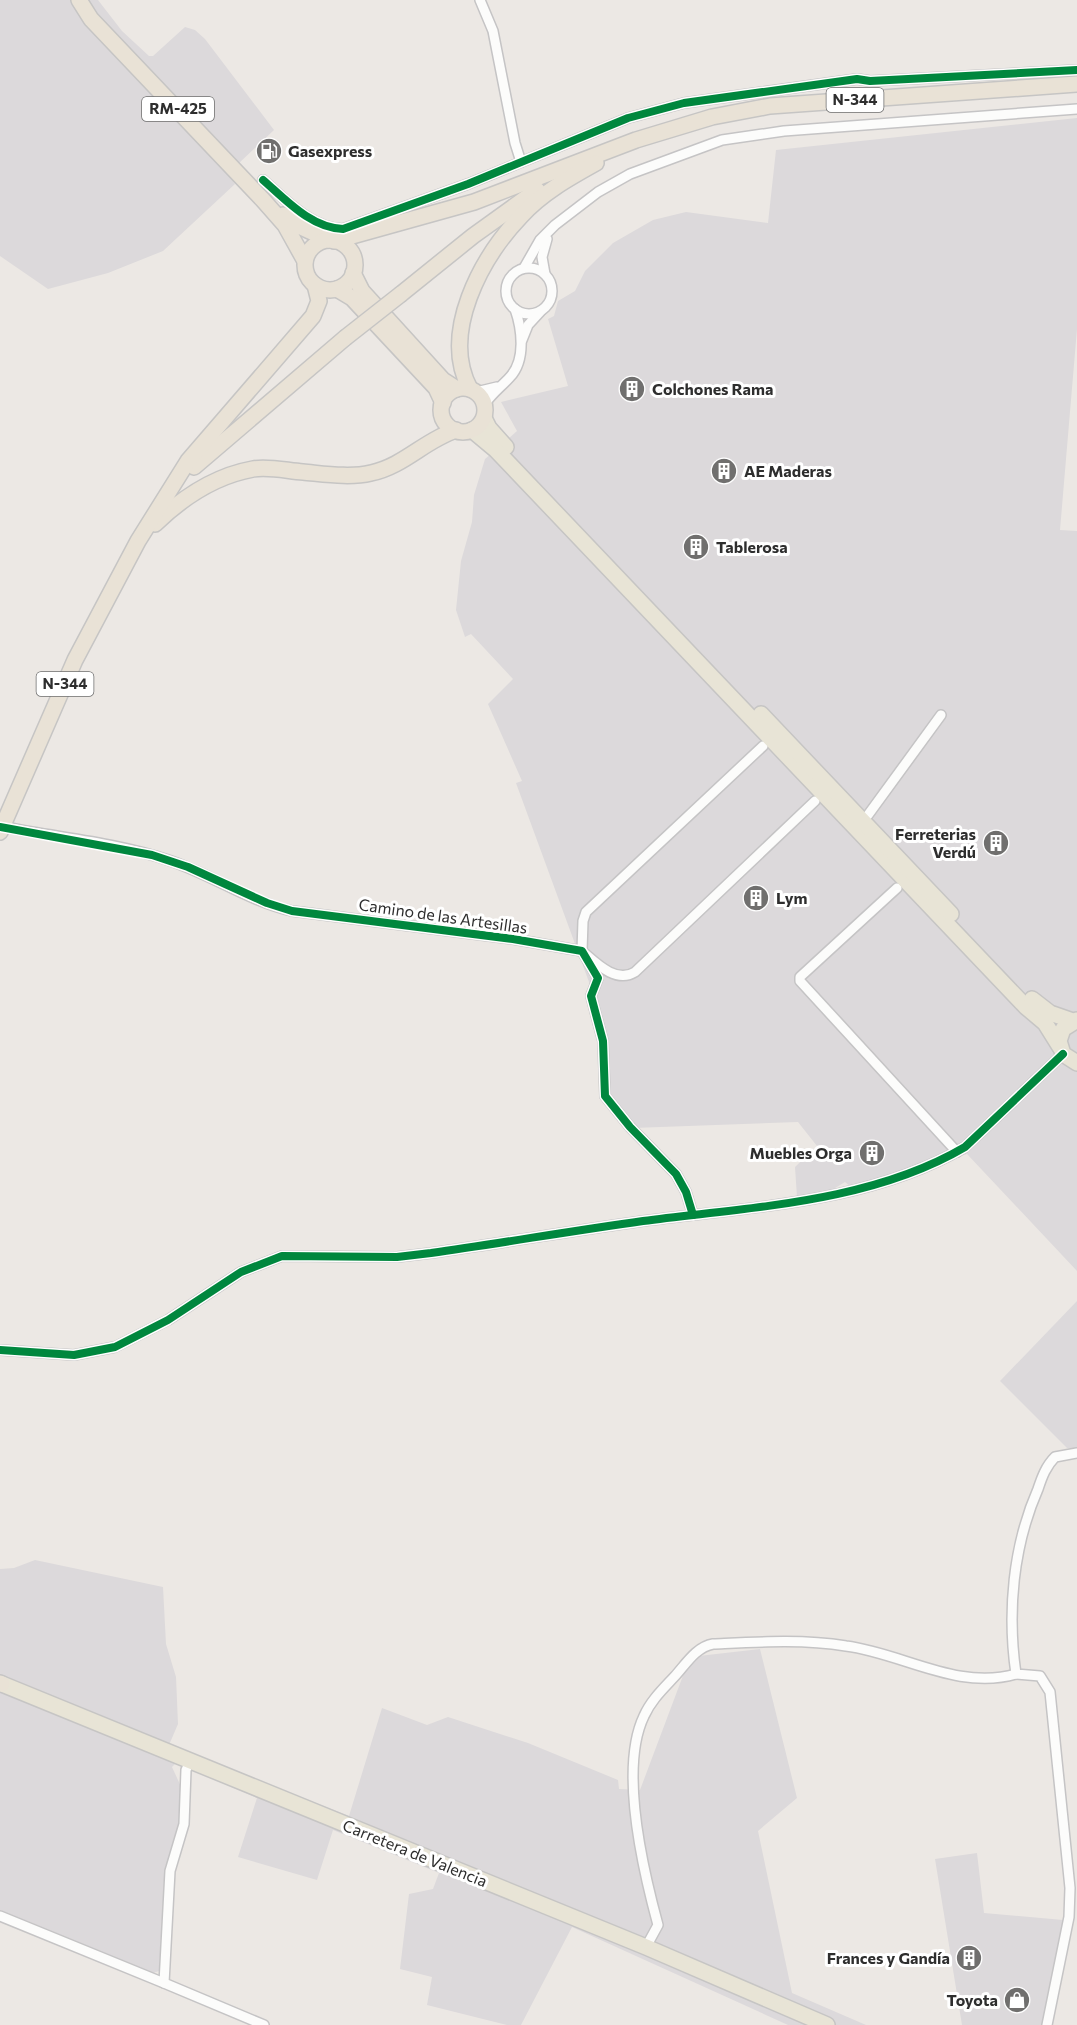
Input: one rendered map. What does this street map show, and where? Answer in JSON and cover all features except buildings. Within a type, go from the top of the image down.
[{"type":"highway","name":"RM-425","points":[[65,0],[91,19],[264,200]]},
{"type":"highway","name":"RM-425","points":[[79,0],[91,19]]},
{"type":"highway","name":"N-344","points":[[5,830],[75,660],[138,541],[159,508],[194,466],[345,338],[493,221],[539,189],[592,158],[636,140],[701,119],[770,106],[1077,84]]},
{"type":"highway","points":[[464,430],[474,399],[459,362],[460,320],[473,290],[507,233],[522,215],[559,184],[636,140]]},
{"type":"highway","points":[[305,261],[316,244],[474,202],[592,158]]},
{"type":"highway","points":[[264,200],[301,227],[351,252],[353,273],[362,291],[442,380],[474,399]]},
{"type":"highway","points":[[159,508],[188,461],[313,316],[320,301],[315,285],[307,274],[305,261],[289,231],[264,200]]},
{"type":"highway","points":[[338,289],[353,273]]},
{"type":"highway","points":[[315,285],[322,289],[338,289],[352,298],[429,381],[443,403],[443,416],[450,427],[464,430]]},
{"type":"highway","points":[[443,403],[474,399]]},
{"type":"highway","points":[[138,541],[174,506],[198,489],[225,477],[255,469],[334,475],[370,474],[396,465],[432,441],[464,430]]},
{"type":"main road","points":[[474,399],[496,436],[1035,1003],[1059,1018],[1075,1021]]},
{"type":"main road","points":[[464,430],[495,450],[905,882],[1026,1007],[1045,1023],[1070,1058]]},
{"type":"main road","points":[[1070,1058],[1060,1034],[1075,1021]]},
{"type":"main road","name":"Carretera de Valencia","points":[[1,1684],[646,1947],[827,2025]]},
{"type":"street","points":[[480,0],[493,31],[514,143],[521,162]]},
{"type":"street","points":[[263,180],[310,219],[322,226],[343,229],[458,188],[628,118],[707,99],[857,79],[870,81],[1077,70]]},
{"type":"street","points":[[524,268],[540,240],[555,225],[598,192],[630,174],[722,140],[784,131],[1077,109]]},
{"type":"street","points":[[520,342],[528,325],[549,304],[553,291],[545,274],[543,251],[555,225]]},
{"type":"street","points":[[474,399],[501,384],[514,372],[520,342],[520,323],[507,297],[507,282],[517,271],[524,268],[538,270],[545,274]]},
{"type":"street","points":[[515,309],[527,314],[540,312]]},
{"type":"street","points":[[868,815],[941,715]]},
{"type":"street","points":[[693,1215],[686,1192],[676,1174],[630,1127],[605,1096],[603,1041],[591,996],[598,978],[582,951],[583,921],[585,912],[763,746]]},
{"type":"street","points":[[582,951],[609,972],[623,976],[635,972],[815,801]]},
{"type":"street","name":"Camino de las Artesillas","points":[[5,830],[135,850],[168,860],[267,903],[292,911],[513,939],[582,951]]},
{"type":"street","points":[[897,888],[800,977],[800,981],[957,1152]]},
{"type":"street","points":[[0,1350],[74,1355],[115,1347],[160,1324],[241,1272],[282,1256],[397,1257],[821,1197],[891,1179],[957,1152],[1070,1058]]},
{"type":"street","points":[[1016,1674],[1012,1647],[1014,1597],[1023,1526],[1050,1462],[1060,1455],[1077,1453]]},
{"type":"street","points":[[646,1947],[658,1925],[637,1823],[635,1770],[639,1728],[656,1698],[701,1648],[713,1644],[822,1643],[869,1650],[964,1676],[998,1678],[1016,1674],[1040,1676],[1050,1692],[1066,1843],[1069,1917],[1047,2025]]},
{"type":"street","points":[[164,1983],[170,1871],[184,1824],[186,1770],[190,1761]]},
{"type":"street","points":[[0,1916],[264,2025]]},
{"type":"shaded area","points":[[0,0],[98,0],[122,31],[149,56],[153,56],[185,27],[195,30],[205,39],[274,130],[238,164],[188,115],[180,125],[215,158],[235,184],[163,251],[108,273],[48,289],[0,256]]},
{"type":"shaded area","points":[[1077,118],[1077,329],[1060,530],[1077,531],[1077,1271],[967,1154],[897,1179],[851,1187],[845,1182],[827,1193],[797,1197],[795,1167],[817,1146],[798,1122],[633,1128],[606,1090],[608,1043],[589,982],[516,783],[522,781],[488,704],[513,679],[471,634],[465,637],[456,610],[461,561],[472,522],[474,495],[485,459],[517,431],[501,402],[568,386],[548,319],[554,316],[558,301],[575,291],[585,271],[613,243],[653,220],[686,212],[768,223],[776,150]]},
{"type":"shaded area","points":[[1077,1301],[1077,1449],[1067,1448],[1000,1381]]},
{"type":"shaded area","points":[[35,1560],[163,1587],[166,1644],[176,1677],[178,1724],[169,1745],[349,1816],[382,1708],[427,1725],[448,1717],[528,1743],[618,1780],[619,1789],[640,1790],[690,1657],[760,1649],[797,1798],[758,1831],[792,1993],[866,2025],[788,2025],[572,1927],[521,2025],[507,2025],[427,2005],[432,1977],[400,1969],[409,1894],[433,1889],[439,1873],[333,1830],[317,1880],[238,1857],[257,1798],[176,1763],[172,1767],[183,1791],[179,1834],[165,1867],[159,1971],[153,1973],[0,1910],[0,1569],[14,1568]]},
{"type":"shaded area","points":[[977,1853],[984,1913],[1063,1920],[1042,2025],[962,2025],[935,1859]]},
{"type":"cycle path","points":[[263,180],[300,212],[320,224],[343,229],[468,184],[628,118],[684,103],[857,79],[870,81],[1077,70]]},
{"type":"cycle path","points":[[0,827],[152,855],[188,867],[267,903],[292,911],[513,939],[582,951],[598,978],[591,996],[603,1041],[605,1096],[630,1127],[676,1174],[686,1192],[693,1215]]},
{"type":"cycle path","points":[[0,1350],[74,1355],[115,1347],[168,1320],[241,1272],[282,1256],[397,1257],[431,1253],[643,1221],[808,1200],[890,1180],[928,1166],[965,1147],[1063,1054]]},
{"type":"place","name":"Gasexpress","points":[[269,151]]},
{"type":"place","name":"Colchones Rama","points":[[632,389]]},
{"type":"place","name":"AE Maderas","points":[[724,471]]},
{"type":"place","name":"Tablerosa","points":[[696,547]]},
{"type":"place","name":"Ferreterias Verdú","points":[[996,843]]},
{"type":"place","name":"Lym","points":[[756,898]]},
{"type":"place","name":"Muebles Orga","points":[[872,1153]]},
{"type":"place","name":"Frances y Gandía","points":[[969,1958]]},
{"type":"place","name":"Toyota","points":[[1017,2000]]}]
